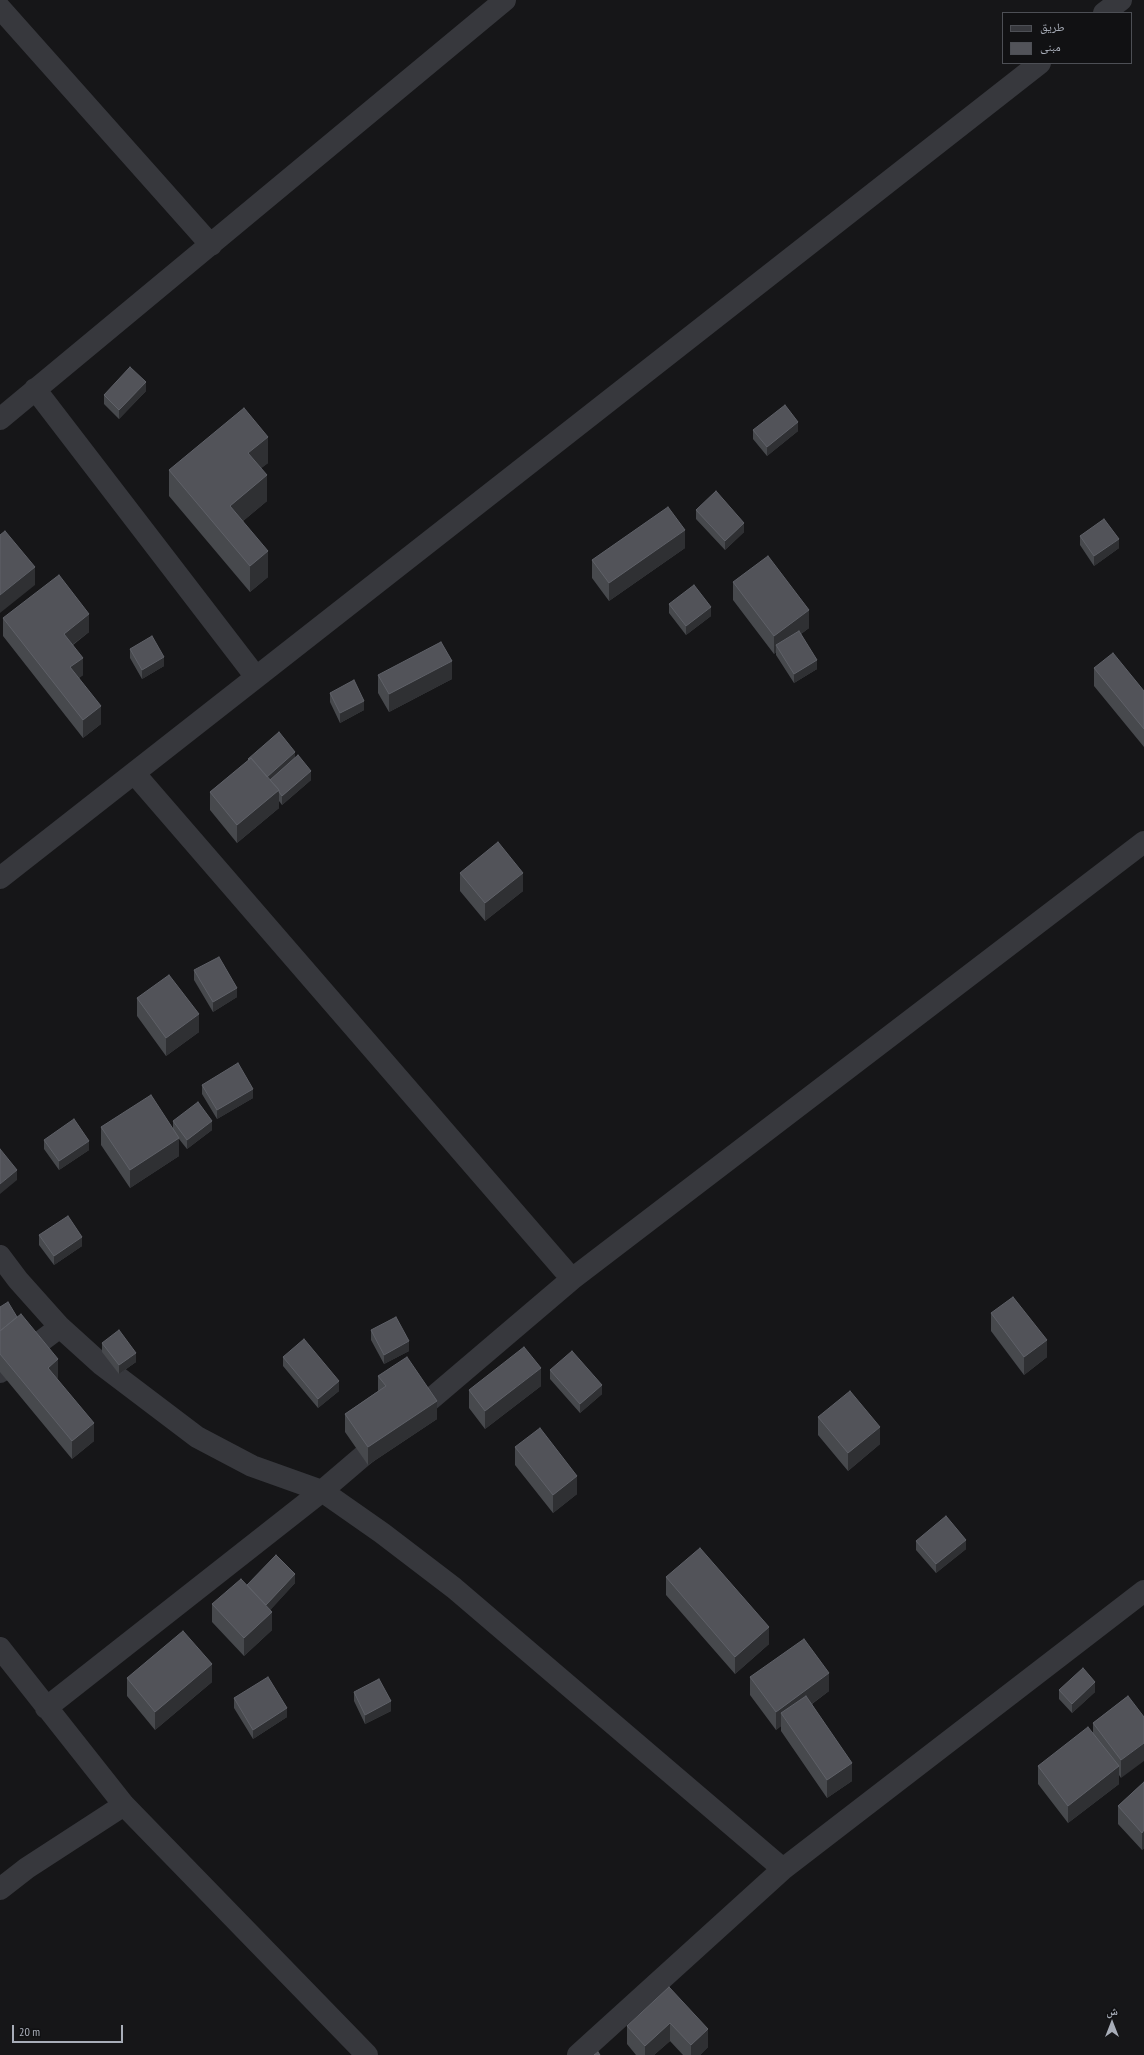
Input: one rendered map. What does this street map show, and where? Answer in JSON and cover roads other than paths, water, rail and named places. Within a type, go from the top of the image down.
[{"type":"street","points":[[0,419],[505,0]]},
{"type":"street","points":[[1105,12],[1121,0]]},
{"type":"street","points":[[0,8],[211,245]]},
{"type":"street","points":[[0,878],[1039,64]]},
{"type":"street","points":[[35,389],[256,677]]},
{"type":"street","points":[[134,773],[572,1279]]},
{"type":"street","points":[[46,1708],[322,1491],[572,1279],[1144,842]]},
{"type":"street","points":[[0,1256],[18,1280],[60,1327],[102,1365],[197,1437],[252,1466],[322,1491],[454,1588],[783,1870]]},
{"type":"street","points":[[0,1372],[60,1327]]},
{"type":"street","points":[[578,2055],[783,1870],[1144,1591]]},
{"type":"street","points":[[0,1648],[124,1805],[367,2055]]},
{"type":"street","points":[[0,1889],[27,1868],[124,1805]]}]
